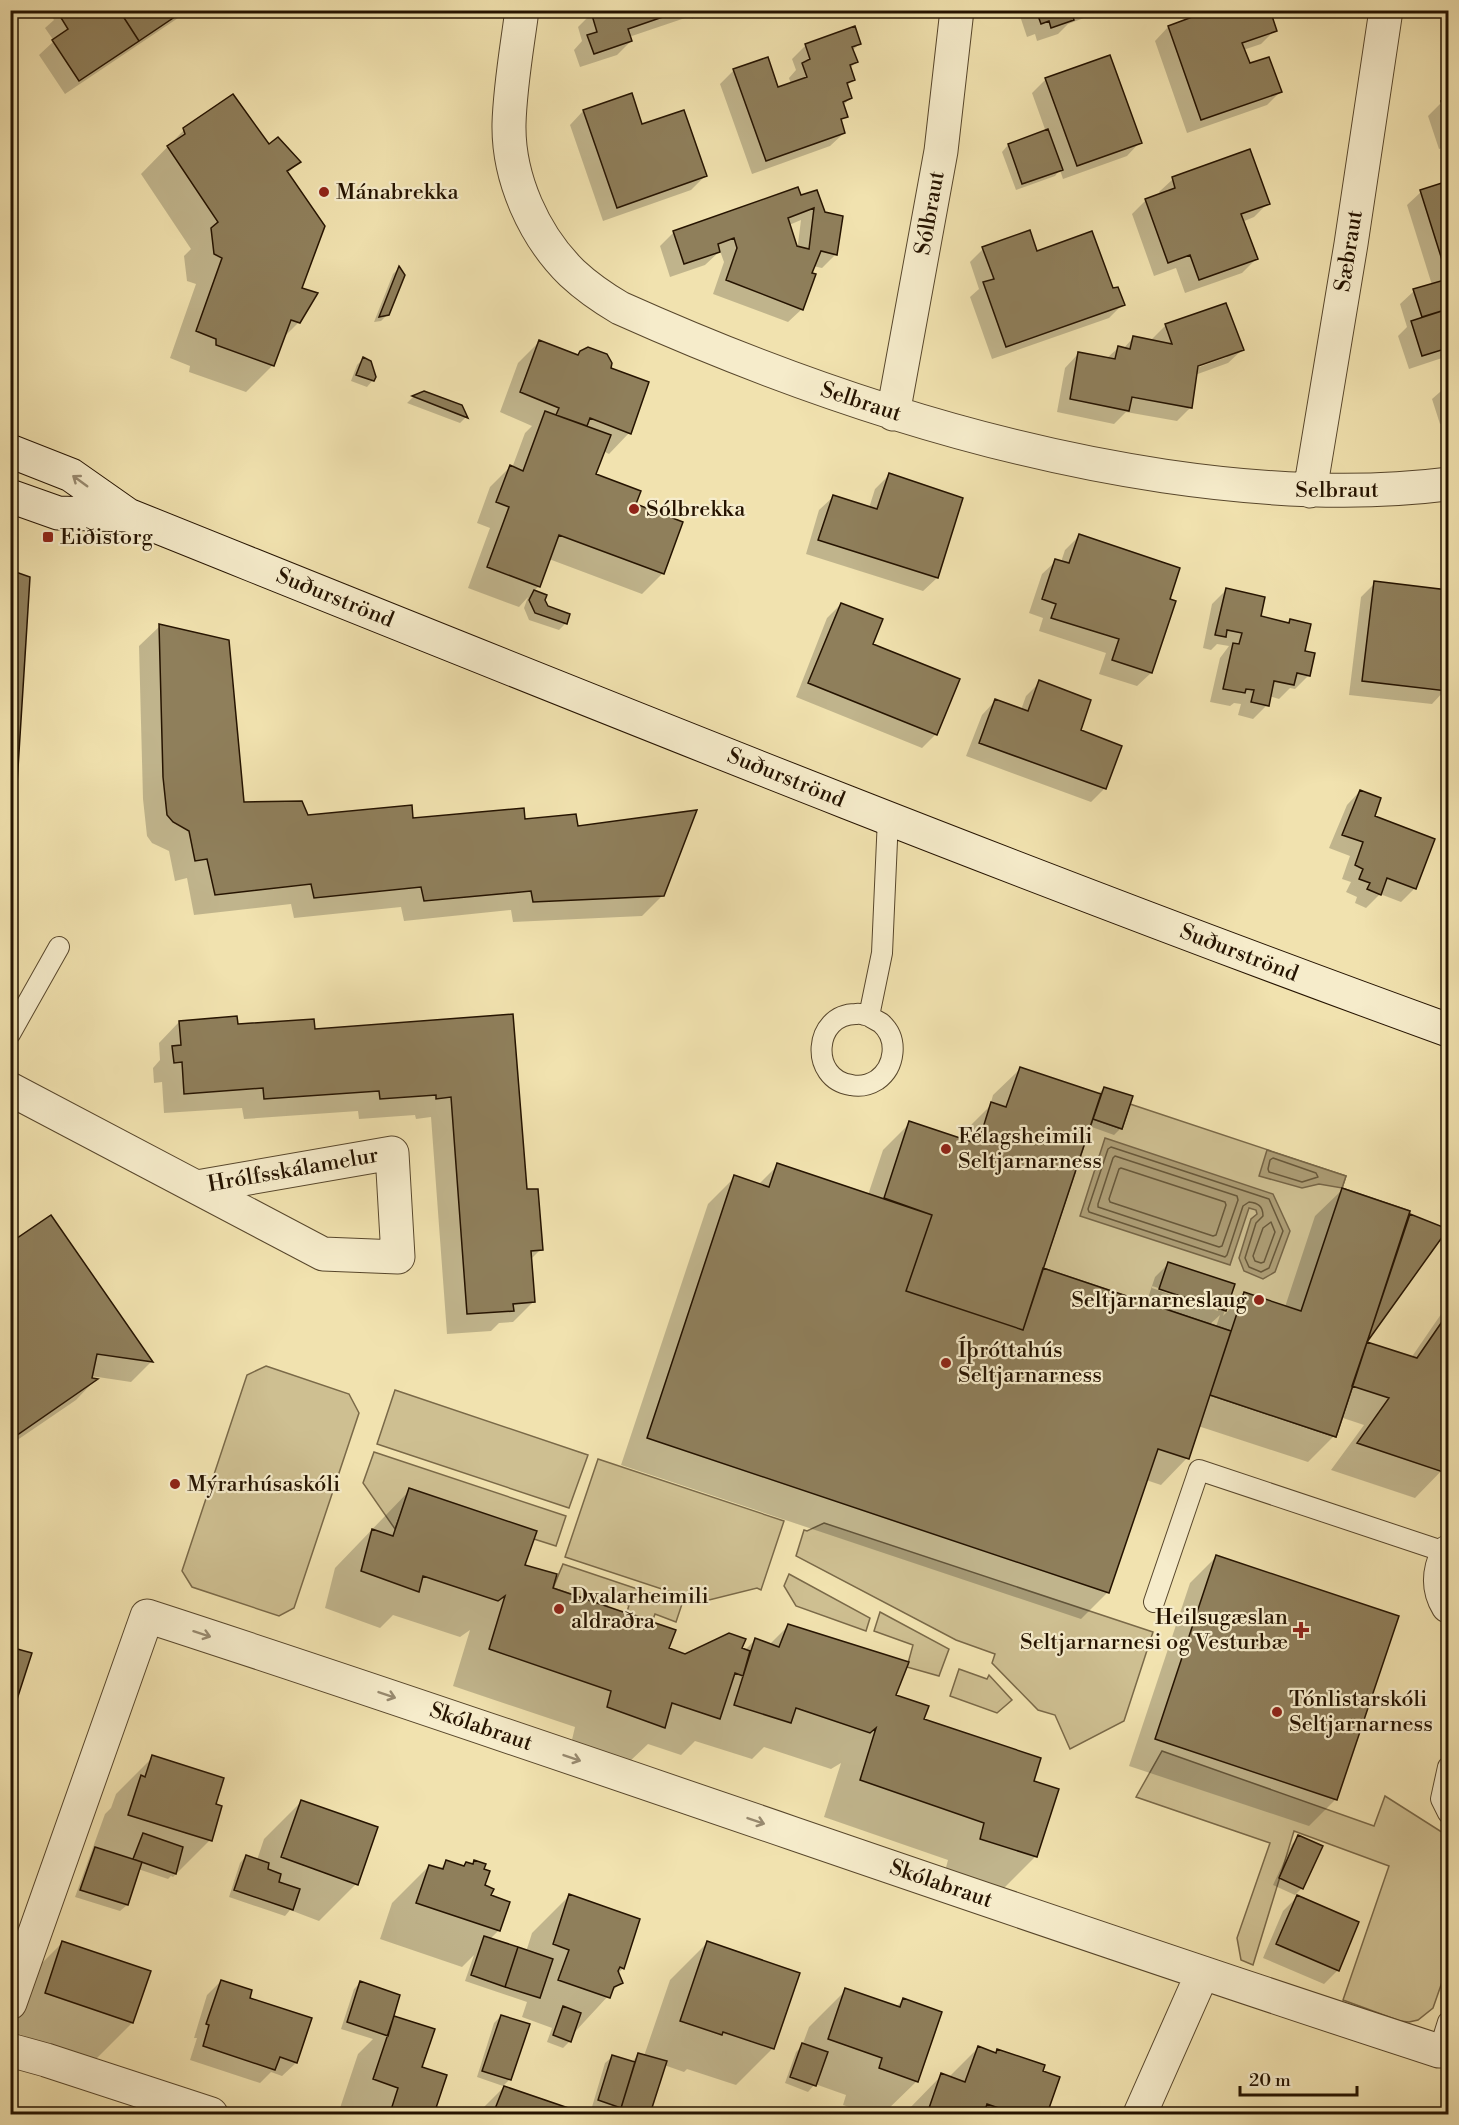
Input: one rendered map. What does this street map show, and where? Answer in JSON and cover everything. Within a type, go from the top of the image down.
[{"type":"street","name":"Selbraut","points":[[522,10],[509,127],[513,160],[522,193],[535,224],[552,249],[571,272],[594,292],[612,303],[648,321],[839,397],[1011,446],[1106,468],[1222,485],[1310,491],[1408,489],[1449,484]]},
{"type":"street","name":"Sólbraut","points":[[893,414],[941,151],[957,10]]},
{"type":"street","name":"Sæbraut","points":[[1310,491],[1351,244],[1386,10]]},
{"type":"street","name":"Suðurströnd","points":[[10,451],[71,474],[128,515],[888,818],[1306,978],[1449,1030]]},
{"type":"street","name":"Suðurströnd","points":[[10,496],[58,513],[128,515]]},
{"type":"street","name":"Hrólfsskálamelur","points":[[10,1089],[323,1254],[398,1257],[392,1153],[197,1187]]},
{"type":"street","points":[[1448,1552],[1441,1567],[1440,1583],[1444,1599],[1449,1606]]},
{"type":"street","name":"Skólabraut","points":[[10,2003],[147,1616],[302,1666],[1203,1974],[1445,2042]]},
{"type":"street","points":[[1140,2115],[1203,1974]]},
{"type":"street","points":[[10,2050],[211,2115]]},
{"type":"lane","points":[[869,1016],[882,953],[888,818]]},
{"type":"lane","points":[[10,1034],[59,947]]},
{"type":"lane","points":[[1154,1602],[1199,1470],[1448,1552]]},
{"type":"lane","points":[[1449,1767],[1441,1799],[1449,1813]]},
{"type":"shaded area","name":"Seltjarnarneslaug","points":[[1130,1104],[1346,1176],[1342,1188],[1410,1211],[1336,1437],[1210,1395],[1231,1331],[1043,1268],[1093,1119],[1122,1129]]},
{"type":"shaded area","points":[[266,1366],[349,1394],[359,1413],[294,1608],[279,1616],[192,1587],[182,1571],[247,1375]]},
{"type":"shaded area","points":[[395,1390],[588,1455],[569,1508],[377,1444]]},
{"type":"shaded area","points":[[374,1452],[566,1516],[556,1546],[410,1489],[395,1529],[363,1483]]},
{"type":"shaded area","points":[[598,1459],[784,1521],[761,1590],[757,1588],[701,1602],[565,1557]]},
{"type":"shaded area","points":[[824,1523],[1153,1632],[1124,1721],[1070,1749],[1055,1715],[1038,1710],[992,1663],[995,1654],[956,1640],[796,1556],[804,1530],[807,1531]]},
{"type":"shaded area","points":[[563,1564],[682,1604],[676,1622],[655,1614],[652,1622],[627,1612],[629,1605],[610,1599],[607,1606],[553,1588]]},
{"type":"shaded area","points":[[789,1574],[870,1618],[866,1631],[796,1606],[784,1586]]},
{"type":"shaded area","points":[[880,1612],[949,1649],[939,1676],[907,1667],[913,1645],[874,1631]]},
{"type":"shaded area","points":[[959,1669],[987,1679],[989,1675],[1012,1700],[997,1713],[950,1696]]},
{"type":"shaded area","points":[[1162,1751],[1374,1826],[1385,1796],[1448,1836],[1448,1965],[1433,2008],[1418,2020],[1409,2022],[1400,2021],[1343,2000],[1389,1866],[1294,1831],[1253,1965],[1241,1960],[1237,1938],[1270,1843],[1136,1797]]},
{"type":"water","points":[[1105,1138],[1273,1194],[1290,1231],[1275,1272],[1263,1279],[1244,1271],[1239,1258],[1251,1219],[1257,1214],[1256,1210],[1249,1208],[1230,1265],[1080,1216]]},
{"type":"water","points":[[1267,1150],[1346,1176],[1342,1188],[1319,1184],[1302,1188],[1259,1176]]},
{"type":"building","points":[[62,10],[119,10],[139,41],[79,81],[52,40],[68,29],[58,13]]},
{"type":"building","points":[[119,10],[185,10],[139,41]]},
{"type":"building","points":[[595,10],[683,10],[628,29],[632,41],[594,54],[587,35],[597,32],[591,12]]},
{"type":"building","points":[[1036,10],[1083,10],[1072,14],[1074,20],[1051,28],[1049,21],[1041,24]]},
{"type":"building","points":[[1211,10],[1270,10],[1277,31],[1242,43],[1250,63],[1269,57],[1282,92],[1201,120],[1168,26]]},
{"type":"building","points":[[855,26],[861,44],[852,47],[858,62],[850,65],[855,80],[847,83],[852,98],[843,102],[848,117],[841,119],[845,133],[766,161],[733,69],[768,57],[778,87],[807,77],[802,63],[810,59],[805,44]]},
{"type":"building","points":[[1110,55],[1142,143],[1077,166],[1045,78]]},
{"type":"building","points":[[632,93],[642,124],[684,110],[707,176],[617,208],[583,110]]},
{"type":"building","points":[[233,94],[269,144],[278,137],[301,162],[287,171],[325,226],[302,288],[318,293],[300,323],[291,320],[274,366],[216,345],[216,339],[196,331],[222,258],[214,254],[211,228],[218,222],[167,146],[185,134],[183,128]]},
{"type":"building","points":[[1448,98],[1448,124],[1441,101]]},
{"type":"building","points":[[1048,129],[1063,170],[1022,184],[1008,144]]},
{"type":"building","points":[[1250,149],[1270,204],[1241,214],[1258,259],[1199,280],[1190,255],[1168,263],[1145,199],[1175,188],[1172,177]]},
{"type":"building","points":[[1448,181],[1448,279],[1420,190]]},
{"type":"building","points":[[798,187],[801,195],[817,190],[825,212],[843,216],[837,255],[821,251],[812,273],[816,274],[803,310],[726,280],[737,248],[734,238],[718,244],[720,252],[684,264],[673,231]],"holes":[[[814,208],[809,249],[797,246],[788,218]]]},
{"type":"building","points":[[1030,230],[1037,251],[1092,231],[1113,288],[1118,287],[1125,305],[1006,347],[983,282],[994,279],[982,247]]},
{"type":"building","points":[[399,266],[405,275],[389,315],[379,317]]},
{"type":"building","points":[[1448,279],[1448,309],[1422,317],[1413,289]]},
{"type":"building","points":[[1226,303],[1244,350],[1198,366],[1192,408],[1132,397],[1129,411],[1070,399],[1078,352],[1115,359],[1118,346],[1130,349],[1133,336],[1172,344],[1165,324]]},
{"type":"building","points":[[1448,309],[1448,348],[1422,356],[1411,321]]},
{"type":"building","points":[[539,340],[578,355],[580,351],[588,347],[607,354],[612,363],[611,368],[649,382],[631,434],[590,418],[587,426],[556,415],[559,408],[520,392]]},
{"type":"building","points":[[363,357],[371,361],[376,377],[374,381],[356,375]]},
{"type":"building","points":[[424,391],[462,405],[468,418],[412,396]]},
{"type":"building","points":[[545,411],[611,435],[596,474],[641,491],[636,504],[683,522],[664,574],[559,535],[540,587],[487,567],[509,507],[496,502],[510,465],[523,471]]},
{"type":"building","points":[[889,473],[963,498],[938,578],[818,540],[833,495],[877,509]]},
{"type":"building","points":[[1079,534],[1180,568],[1170,599],[1176,601],[1152,673],[1112,660],[1119,639],[1051,618],[1056,604],[1042,599],[1055,559],[1069,563]]},
{"type":"building","points":[[10,570],[30,577],[15,816],[10,817]]},
{"type":"building","points":[[1374,581],[1448,590],[1447,691],[1362,681]]},
{"type":"building","points":[[1226,588],[1265,597],[1261,616],[1289,623],[1290,619],[1311,624],[1305,651],[1315,653],[1310,676],[1297,673],[1294,685],[1274,681],[1269,706],[1251,702],[1254,690],[1246,689],[1245,693],[1223,689],[1233,643],[1239,644],[1242,633],[1227,630],[1226,637],[1215,635]]},
{"type":"building","points":[[534,590],[547,595],[545,600],[548,606],[570,614],[567,624],[535,613],[529,600]]},
{"type":"building","points":[[841,603],[883,619],[873,644],[960,679],[937,735],[808,683]]},
{"type":"building","points":[[159,624],[229,640],[244,802],[302,801],[308,815],[412,805],[413,818],[524,808],[525,819],[576,814],[578,826],[697,810],[664,896],[533,902],[531,891],[424,901],[421,887],[314,898],[311,884],[215,895],[207,859],[195,861],[189,831],[173,822],[167,815],[163,777]]},
{"type":"building","points":[[1039,680],[1091,700],[1081,730],[1122,746],[1106,789],[979,743],[995,699],[1028,711]]},
{"type":"building","points":[[1360,790],[1381,798],[1375,816],[1435,839],[1416,889],[1387,878],[1381,895],[1367,889],[1370,883],[1359,879],[1363,869],[1355,865],[1363,842],[1342,835]]},
{"type":"building","points":[[513,1014],[527,1189],[538,1189],[543,1250],[531,1251],[535,1302],[513,1304],[514,1311],[467,1314],[451,1097],[436,1099],[436,1095],[380,1099],[379,1091],[264,1099],[263,1088],[184,1094],[182,1062],[174,1063],[172,1046],[181,1045],[179,1021],[237,1016],[238,1024],[314,1019],[315,1029]]},
{"type":"building","points":[[1020,1067],[1101,1094],[1023,1330],[906,1291],[932,1215],[884,1198],[909,1121],[978,1144],[991,1102],[1006,1107]]},
{"type":"building","points":[[1104,1087],[1133,1096],[1122,1129],[1093,1119]]},
{"type":"building","name":"Íþróttahús Seltjarnarness","points":[[777,1163],[932,1215],[906,1291],[1023,1330],[1043,1268],[1231,1331],[1189,1459],[1158,1449],[1109,1593],[647,1438],[734,1175],[769,1187]]},
{"type":"building","points":[[1342,1188],[1410,1211],[1336,1437],[1210,1395],[1244,1292],[1301,1311]]},
{"type":"building","points":[[1410,1214],[1448,1229],[1367,1342]]},
{"type":"building","points":[[51,1215],[153,1362],[97,1354],[92,1378],[98,1379],[10,1440],[10,1243]]},
{"type":"building","points":[[1168,1262],[1235,1284],[1226,1311],[1159,1289]]},
{"type":"building","points":[[1448,1313],[1448,1466],[1443,1472],[1357,1443],[1389,1398],[1352,1386],[1367,1342],[1417,1358]]},
{"type":"building","name":"Dvalarheimili aldraðra","points":[[409,1488],[537,1531],[525,1565],[557,1574],[553,1588],[676,1630],[669,1648],[685,1654],[729,1633],[746,1639],[742,1648],[750,1651],[743,1676],[735,1673],[720,1719],[672,1703],[665,1728],[607,1707],[611,1691],[489,1649],[505,1596],[498,1601],[423,1576],[419,1592],[361,1571],[372,1529],[393,1536]]},
{"type":"building","points":[[1216,1555],[1399,1616],[1337,1800],[1155,1739]]},
{"type":"building","name":"Dvalarheimili aldraðra","points":[[788,1624],[909,1662],[896,1695],[929,1706],[924,1719],[1041,1758],[1034,1781],[1059,1789],[1037,1857],[980,1839],[984,1823],[860,1780],[876,1728],[870,1733],[796,1708],[791,1723],[734,1705],[755,1638],[779,1647]]},
{"type":"building","points":[[10,1647],[32,1653],[10,1721]]},
{"type":"building","points":[[152,1755],[224,1778],[216,1804],[222,1806],[212,1841],[128,1815],[141,1775],[145,1777]]},
{"type":"building","points":[[301,1800],[378,1827],[358,1885],[281,1857]]},
{"type":"building","points":[[143,1833],[183,1847],[176,1874],[133,1859]]},
{"type":"building","points":[[1298,1835],[1323,1846],[1303,1889],[1279,1878]]},
{"type":"building","points":[[95,1847],[142,1862],[128,1905],[80,1890]]},
{"type":"building","points":[[246,1855],[269,1863],[268,1869],[281,1874],[279,1882],[300,1889],[293,1910],[234,1890]]},
{"type":"building","points":[[446,1860],[464,1866],[466,1862],[473,1864],[474,1860],[486,1864],[484,1869],[490,1871],[485,1885],[494,1889],[491,1895],[510,1902],[500,1931],[416,1903],[429,1865],[443,1869]]},
{"type":"building","points":[[569,1894],[640,1919],[624,1969],[620,1967],[618,1971],[623,1983],[614,1987],[610,1998],[558,1980],[569,1950],[553,1944]]},
{"type":"building","points":[[1297,1895],[1359,1922],[1339,1971],[1276,1944]]},
{"type":"building","points":[[484,1936],[518,1947],[505,1987],[471,1975]]},
{"type":"building","points":[[62,1941],[151,1971],[133,2023],[45,1993]]},
{"type":"building","points":[[707,1941],[800,1973],[774,2049],[680,2021]]},
{"type":"building","points":[[518,1947],[553,1959],[540,1998],[505,1987]]},
{"type":"building","points":[[221,1980],[252,1990],[250,1998],[312,2018],[297,2063],[280,2057],[275,2070],[203,2046],[209,2025],[206,2024]]},
{"type":"building","points":[[360,1981],[400,1995],[388,2036],[347,2022]]},
{"type":"building","points":[[845,1988],[900,2007],[903,1998],[942,2012],[918,2082],[879,2068],[882,2058],[828,2039]]},
{"type":"building","points":[[563,2006],[581,2013],[571,2042],[553,2035]]},
{"type":"building","points":[[501,2015],[530,2024],[511,2080],[482,2071]]},
{"type":"building","points":[[394,2016],[435,2029],[422,2067],[447,2075],[434,2114],[390,2113],[398,2088],[373,2079]]},
{"type":"building","points":[[802,2043],[828,2052],[816,2086],[790,2077]]},
{"type":"building","points":[[978,2046],[996,2053],[997,2049],[1045,2065],[1043,2071],[1060,2077],[1047,2114],[1016,2114],[987,2104],[984,2114],[927,2114],[941,2073],[965,2082]]},
{"type":"building","points":[[638,2053],[667,2061],[650,2114],[641,2114],[621,2108]]},
{"type":"building","points":[[612,2055],[635,2062],[621,2108],[598,2100]]},
{"type":"building","points":[[504,2086],[586,2114],[493,2114]]},
{"type":"place","name":"Mánabrekka","points":[[324,192]]},
{"type":"place","name":"Sólbrekka","points":[[634,509]]},
{"type":"place","name":"Eiðistorg","points":[[48,537]]},
{"type":"place","name":"Félagsheimili Seltjarnarness","points":[[946,1149]]},
{"type":"place","name":"Seltjarnarneslaug","points":[[1259,1300]]},
{"type":"place","name":"Íþróttahús Seltjarnarness","points":[[946,1363]]},
{"type":"place","name":"Mýrarhúsaskóli","points":[[175,1484]]},
{"type":"place","name":"Dvalarheimili aldraðra","points":[[559,1609]]},
{"type":"place","name":"Heilsugæslan Seltjarnarnesi og Vesturbæ","points":[[1301,1630]]},
{"type":"place","name":"Tónlistarskóli Seltjarnarness","points":[[1277,1712]]}]
